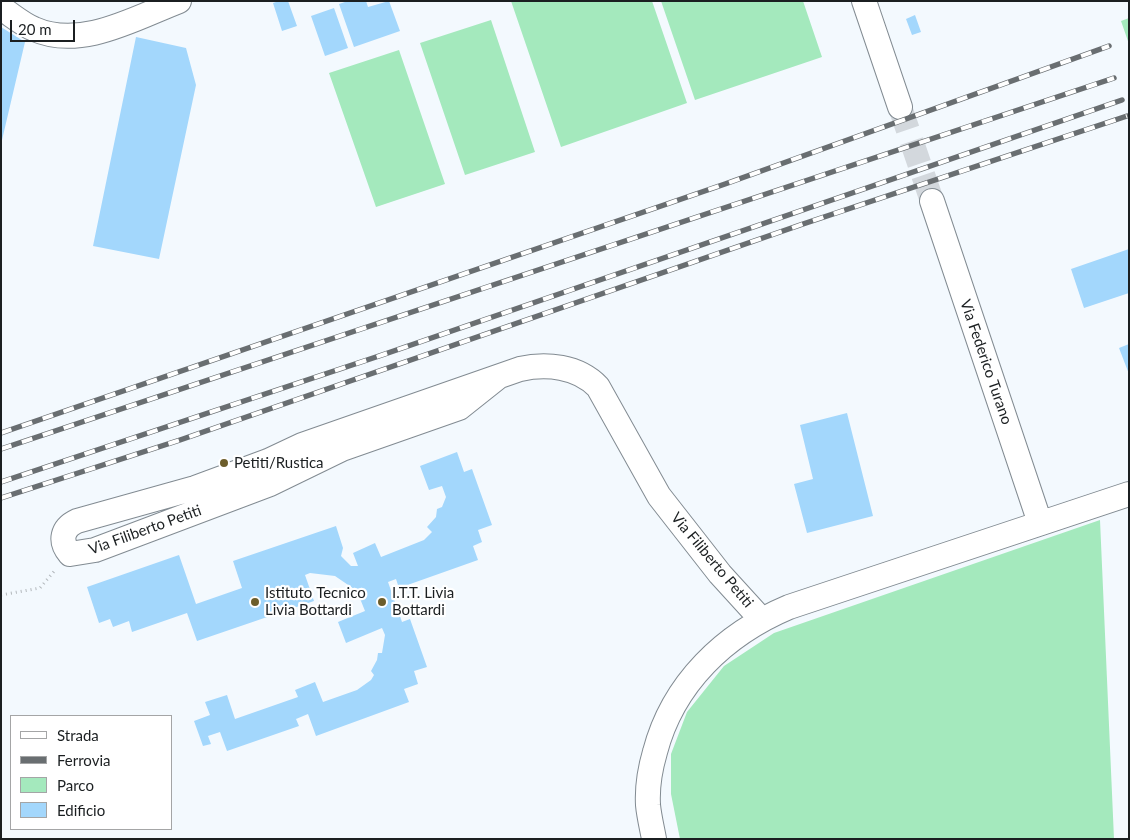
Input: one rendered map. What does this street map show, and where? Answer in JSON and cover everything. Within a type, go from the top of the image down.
[{"type":"street","points":[[1,8],[34,30],[63,36],[78,36],[101,32],[178,1]]},
{"type":"street","points":[[864,1],[900,107]]},
{"type":"street","name":"Via Federico Turano","points":[[932,201],[1040,523]]},
{"type":"street","name":"Via Filiberto Petiti","points":[[498,377],[459,408],[342,449],[270,484],[95,550],[70,554],[63,542],[62,534],[70,524],[77,521],[204,484],[268,461],[302,445],[520,369],[540,366],[567,370],[592,381],[602,393],[659,496],[720,574],[761,619],[789,607],[1129,494]]},
{"type":"street","points":[[654,839],[648,805],[649,777],[659,738],[666,720],[676,701],[700,668],[732,638],[761,619]]},
{"type":"path","points":[[1,595],[40,588],[70,554]]},
{"type":"green space","points":[[511,1],[652,1],[687,103],[561,147]]},
{"type":"green space","points":[[661,1],[803,1],[822,57],[695,100]]},
{"type":"green space","points":[[1129,18],[1129,44],[1121,21]]},
{"type":"green space","points":[[491,20],[535,152],[465,175],[420,43]]},
{"type":"green space","points":[[399,50],[445,184],[376,207],[329,73]]},
{"type":"green space","points":[[1100,520],[1114,839],[680,839],[671,794],[671,754],[687,712],[724,666],[774,633]]},
{"type":"building","points":[[288,1],[297,26],[282,31],[273,3]]},
{"type":"building","points":[[348,1],[366,1],[368,7],[389,1],[400,31],[354,47],[339,4]]},
{"type":"building","points":[[334,8],[348,48],[325,56],[311,16]]},
{"type":"building","points":[[915,15],[921,32],[912,35],[906,19]]},
{"type":"building","points":[[1,27],[25,42],[2,140],[1,140]]},
{"type":"building","points":[[136,37],[186,48],[196,85],[159,259],[93,246]]},
{"type":"building","points":[[1129,249],[1129,293],[1084,308],[1071,269]]},
{"type":"building","points":[[1129,344],[1129,374],[1119,348]]},
{"type":"building","points":[[847,413],[873,516],[807,533],[794,484],[813,479],[800,425]]},
{"type":"building","name":"Istituto Tecnico Livia Bottardi","points":[[457,452],[464,472],[472,469],[492,525],[478,530],[482,542],[473,546],[478,560],[399,588],[396,579],[388,582],[402,622],[410,619],[427,667],[414,671],[418,684],[404,689],[409,702],[316,736],[308,714],[296,719],[299,726],[227,751],[220,732],[208,736],[211,744],[203,746],[194,721],[210,715],[205,702],[227,695],[235,719],[298,697],[295,690],[315,682],[323,702],[357,690],[371,680],[374,675],[371,671],[377,660],[378,653],[382,653],[385,635],[382,628],[346,643],[338,622],[365,611],[357,591],[335,576],[310,573],[305,575],[314,601],[197,641],[187,613],[132,632],[129,621],[113,627],[110,619],[99,623],[87,587],[179,555],[196,604],[242,588],[233,561],[336,526],[343,548],[341,556],[351,566],[358,566],[353,553],[375,543],[381,557],[424,540],[432,532],[427,527],[436,517],[437,509],[442,507],[446,497],[442,486],[429,490],[420,466]]},
{"type":"tunnel","points":[[900,107],[932,201]]},
{"type":"railway","points":[[1,433],[725,184],[1109,46]]},
{"type":"railway","points":[[1,449],[1114,78]]},
{"type":"railway","points":[[1,482],[382,355],[1122,100]]},
{"type":"railway","points":[[1,498],[180,440],[803,224],[1127,116]]},
{"type":"place","name":"Petiti/Rustica","points":[[224,463]]},
{"type":"place","name":"Istituto Tecnico Livia Bottardi","points":[[255,602]]},
{"type":"place","name":"I.T.T. Livia Bottardi","points":[[382,602]]}]
